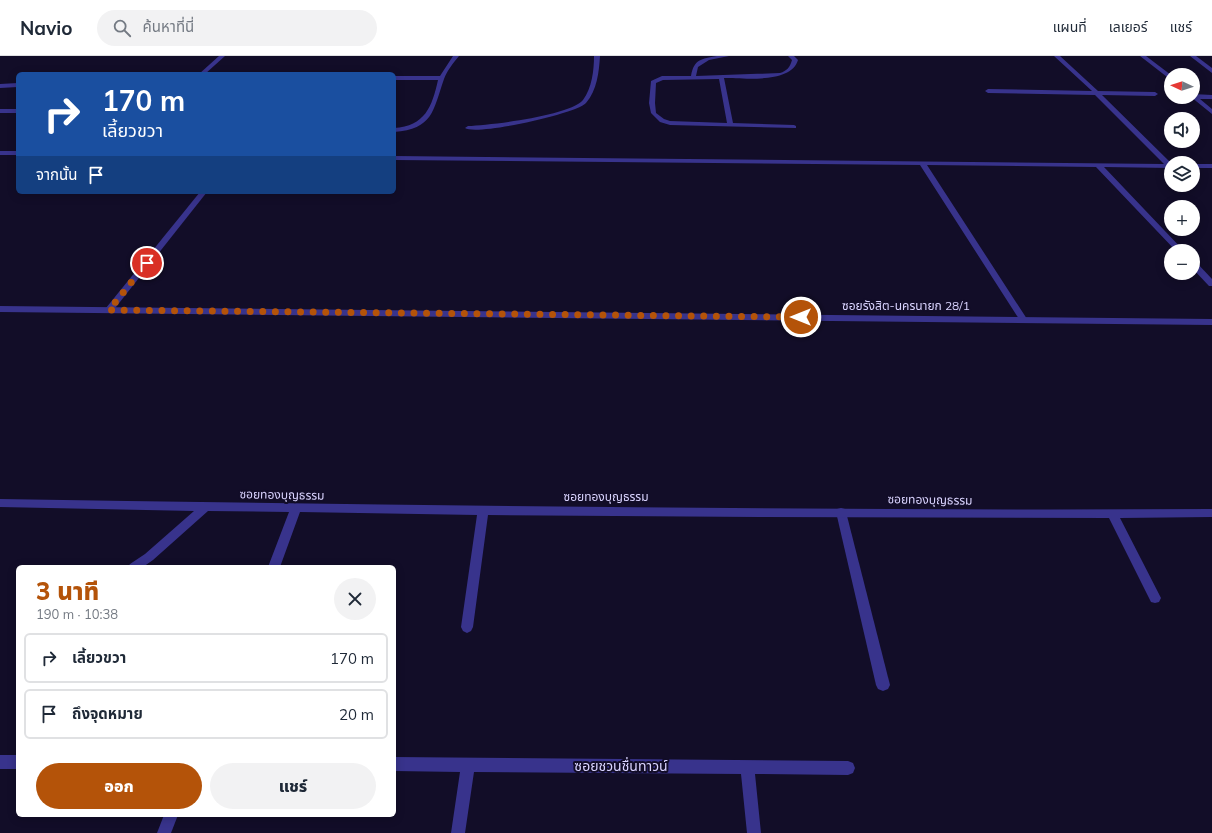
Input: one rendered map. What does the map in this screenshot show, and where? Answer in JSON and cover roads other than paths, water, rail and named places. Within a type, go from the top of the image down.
[{"type":"street","points":[[204,72],[222,56]]},
{"type":"street","points":[[396,130],[411,128],[425,120],[440,87],[441,78],[456,56]]},
{"type":"street","points":[[468,128],[506,126],[567,110],[583,103],[589,94],[597,72],[598,56]]},
{"type":"street","points":[[693,77],[695,66],[700,62],[726,56]]},
{"type":"street","points":[[791,56],[795,60],[794,66],[790,71],[782,74],[693,77],[656,80],[653,82],[652,112],[654,117],[660,121],[670,123],[794,127]]},
{"type":"street","points":[[1058,56],[1164,160]]},
{"type":"street","points":[[1143,56],[1164,72]]},
{"type":"street","points":[[1193,56],[1212,71]]},
{"type":"street","points":[[721,77],[730,125]]},
{"type":"street","points":[[396,78],[441,78]]},
{"type":"street","points":[[0,86],[16,86]]},
{"type":"street","points":[[988,91],[1155,94]]},
{"type":"street","points":[[1200,97],[1212,97]]},
{"type":"street","points":[[1200,103],[1212,112]]},
{"type":"street","points":[[0,110],[16,111]]},
{"type":"street","points":[[0,153],[16,153]]},
{"type":"street","points":[[396,158],[1164,166]]},
{"type":"street","points":[[922,163],[1023,319]]},
{"type":"street","points":[[1098,166],[1173,244]]},
{"type":"street","points":[[1200,166],[1212,166]]},
{"type":"street","points":[[109,310],[202,194]]},
{"type":"street","points":[[1200,271],[1212,284]]},
{"type":"street","name":"ซอยรังสิต-นครนายก 28/1","points":[[0,310],[1212,322]]},
{"type":"street","name":"ซอยทองบุญธรรม","points":[[0,503],[296,508],[1212,513]]},
{"type":"street","points":[[137,565],[149,558],[205,507]]},
{"type":"street","points":[[275,565],[296,508]]},
{"type":"street","points":[[467,627],[483,509]]},
{"type":"street","points":[[841,512],[882,685]]},
{"type":"street","points":[[1112,513],[1155,598]]},
{"type":"street","points":[[0,762],[16,762]]},
{"type":"street","name":"ซอยชวนชื่นทาวน์","points":[[396,764],[848,768]]},
{"type":"street","points":[[458,833],[468,765]]},
{"type":"street","points":[[746,767],[754,833]]},
{"type":"street","points":[[164,833],[170,817]]}]
